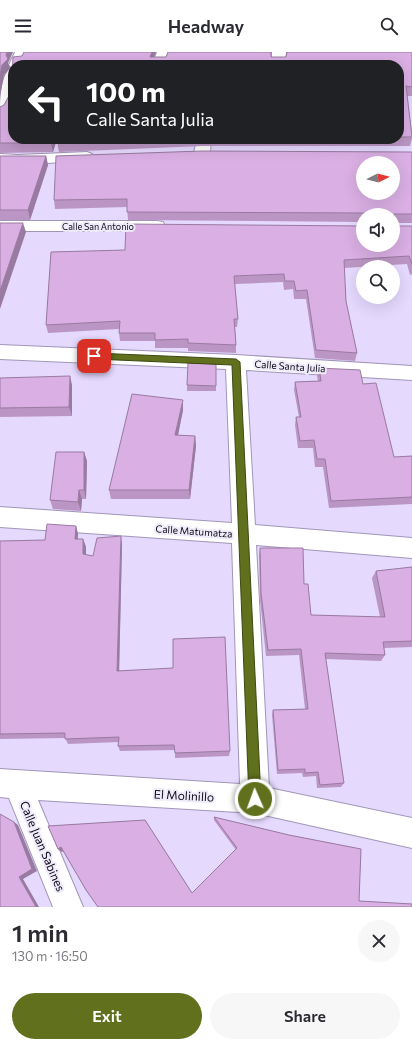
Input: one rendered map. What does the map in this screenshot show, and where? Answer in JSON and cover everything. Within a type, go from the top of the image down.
[{"type":"street","points":[[0,111],[8,83]]},
{"type":"street","points":[[186,153],[203,146],[217,153]]},
{"type":"street","points":[[0,159],[18,160],[98,157]]},
{"type":"street","name":"Calle San Antonio","points":[[0,226],[174,226]]},
{"type":"street","name":"Calle Santa Julia","points":[[0,352],[236,362],[412,373]]},
{"type":"street","points":[[236,362],[255,799]]},
{"type":"street","name":"Calle Matumatza","points":[[0,517],[244,534],[412,548]]},
{"type":"street","name":"El Molinillo","points":[[9,784],[255,799],[412,833]]},
{"type":"street","name":"Calle Juan Sabines","points":[[9,784],[68,907]]},
{"type":"building","points":[[0,52],[7,52],[6,55],[8,59],[2,65],[0,75]]},
{"type":"building","points":[[24,52],[152,52],[150,57],[166,57],[168,52],[271,52],[271,57],[286,57],[287,52],[412,52],[412,87],[406,86],[412,137],[404,137],[404,60],[13,60],[13,57],[22,56]]},
{"type":"building","points":[[8,98],[8,143],[0,143],[0,107],[4,105]]},
{"type":"building","points":[[202,151],[412,152],[412,214],[400,214],[400,208],[356,208],[356,213],[127,212],[127,199],[54,200],[56,156]]},
{"type":"building","points":[[0,156],[46,156],[28,210],[0,210]]},
{"type":"building","points":[[0,223],[23,223],[0,291]]},
{"type":"building","points":[[126,224],[356,226],[356,252],[400,252],[400,226],[412,226],[412,264],[409,256],[344,260],[346,301],[357,353],[316,350],[307,290],[296,291],[294,281],[285,281],[284,274],[234,276],[238,319],[234,319],[236,345],[188,343],[188,339],[155,340],[155,333],[119,333],[120,321],[46,325],[51,252],[125,250]]},
{"type":"building","points":[[188,363],[216,364],[216,386],[187,385]]},
{"type":"building","points":[[319,368],[360,370],[363,384],[376,383],[394,457],[412,456],[412,497],[331,501],[325,459],[317,459],[314,440],[300,441],[296,417],[301,417],[295,382],[321,381]]},
{"type":"building","points":[[70,376],[69,407],[0,408],[0,378]]},
{"type":"building","points":[[132,394],[183,400],[175,435],[195,436],[189,490],[109,490]]},
{"type":"building","points":[[56,452],[84,452],[84,490],[79,490],[78,502],[50,500]]},
{"type":"building","points":[[47,524],[76,526],[75,539],[83,539],[83,554],[93,556],[97,538],[121,536],[117,671],[173,668],[173,639],[225,637],[230,751],[175,753],[174,745],[118,746],[119,737],[65,739],[65,733],[0,734],[0,541],[45,540]]},
{"type":"building","points":[[260,548],[303,548],[304,584],[308,584],[311,615],[385,617],[376,571],[412,567],[412,641],[383,642],[385,655],[325,653],[344,783],[320,785],[318,772],[305,773],[305,769],[278,770],[273,710],[308,709],[301,649],[268,650],[261,593]]},
{"type":"building","points":[[0,814],[14,822],[32,869],[19,877],[36,907],[0,907]]},
{"type":"building","points":[[214,817],[289,835],[361,849],[359,901],[412,904],[412,907],[98,907],[86,890],[61,847],[58,849],[48,826],[145,820],[192,893],[237,848]]},
{"type":"route","points":[[94,356],[236,362],[255,799]]}]
